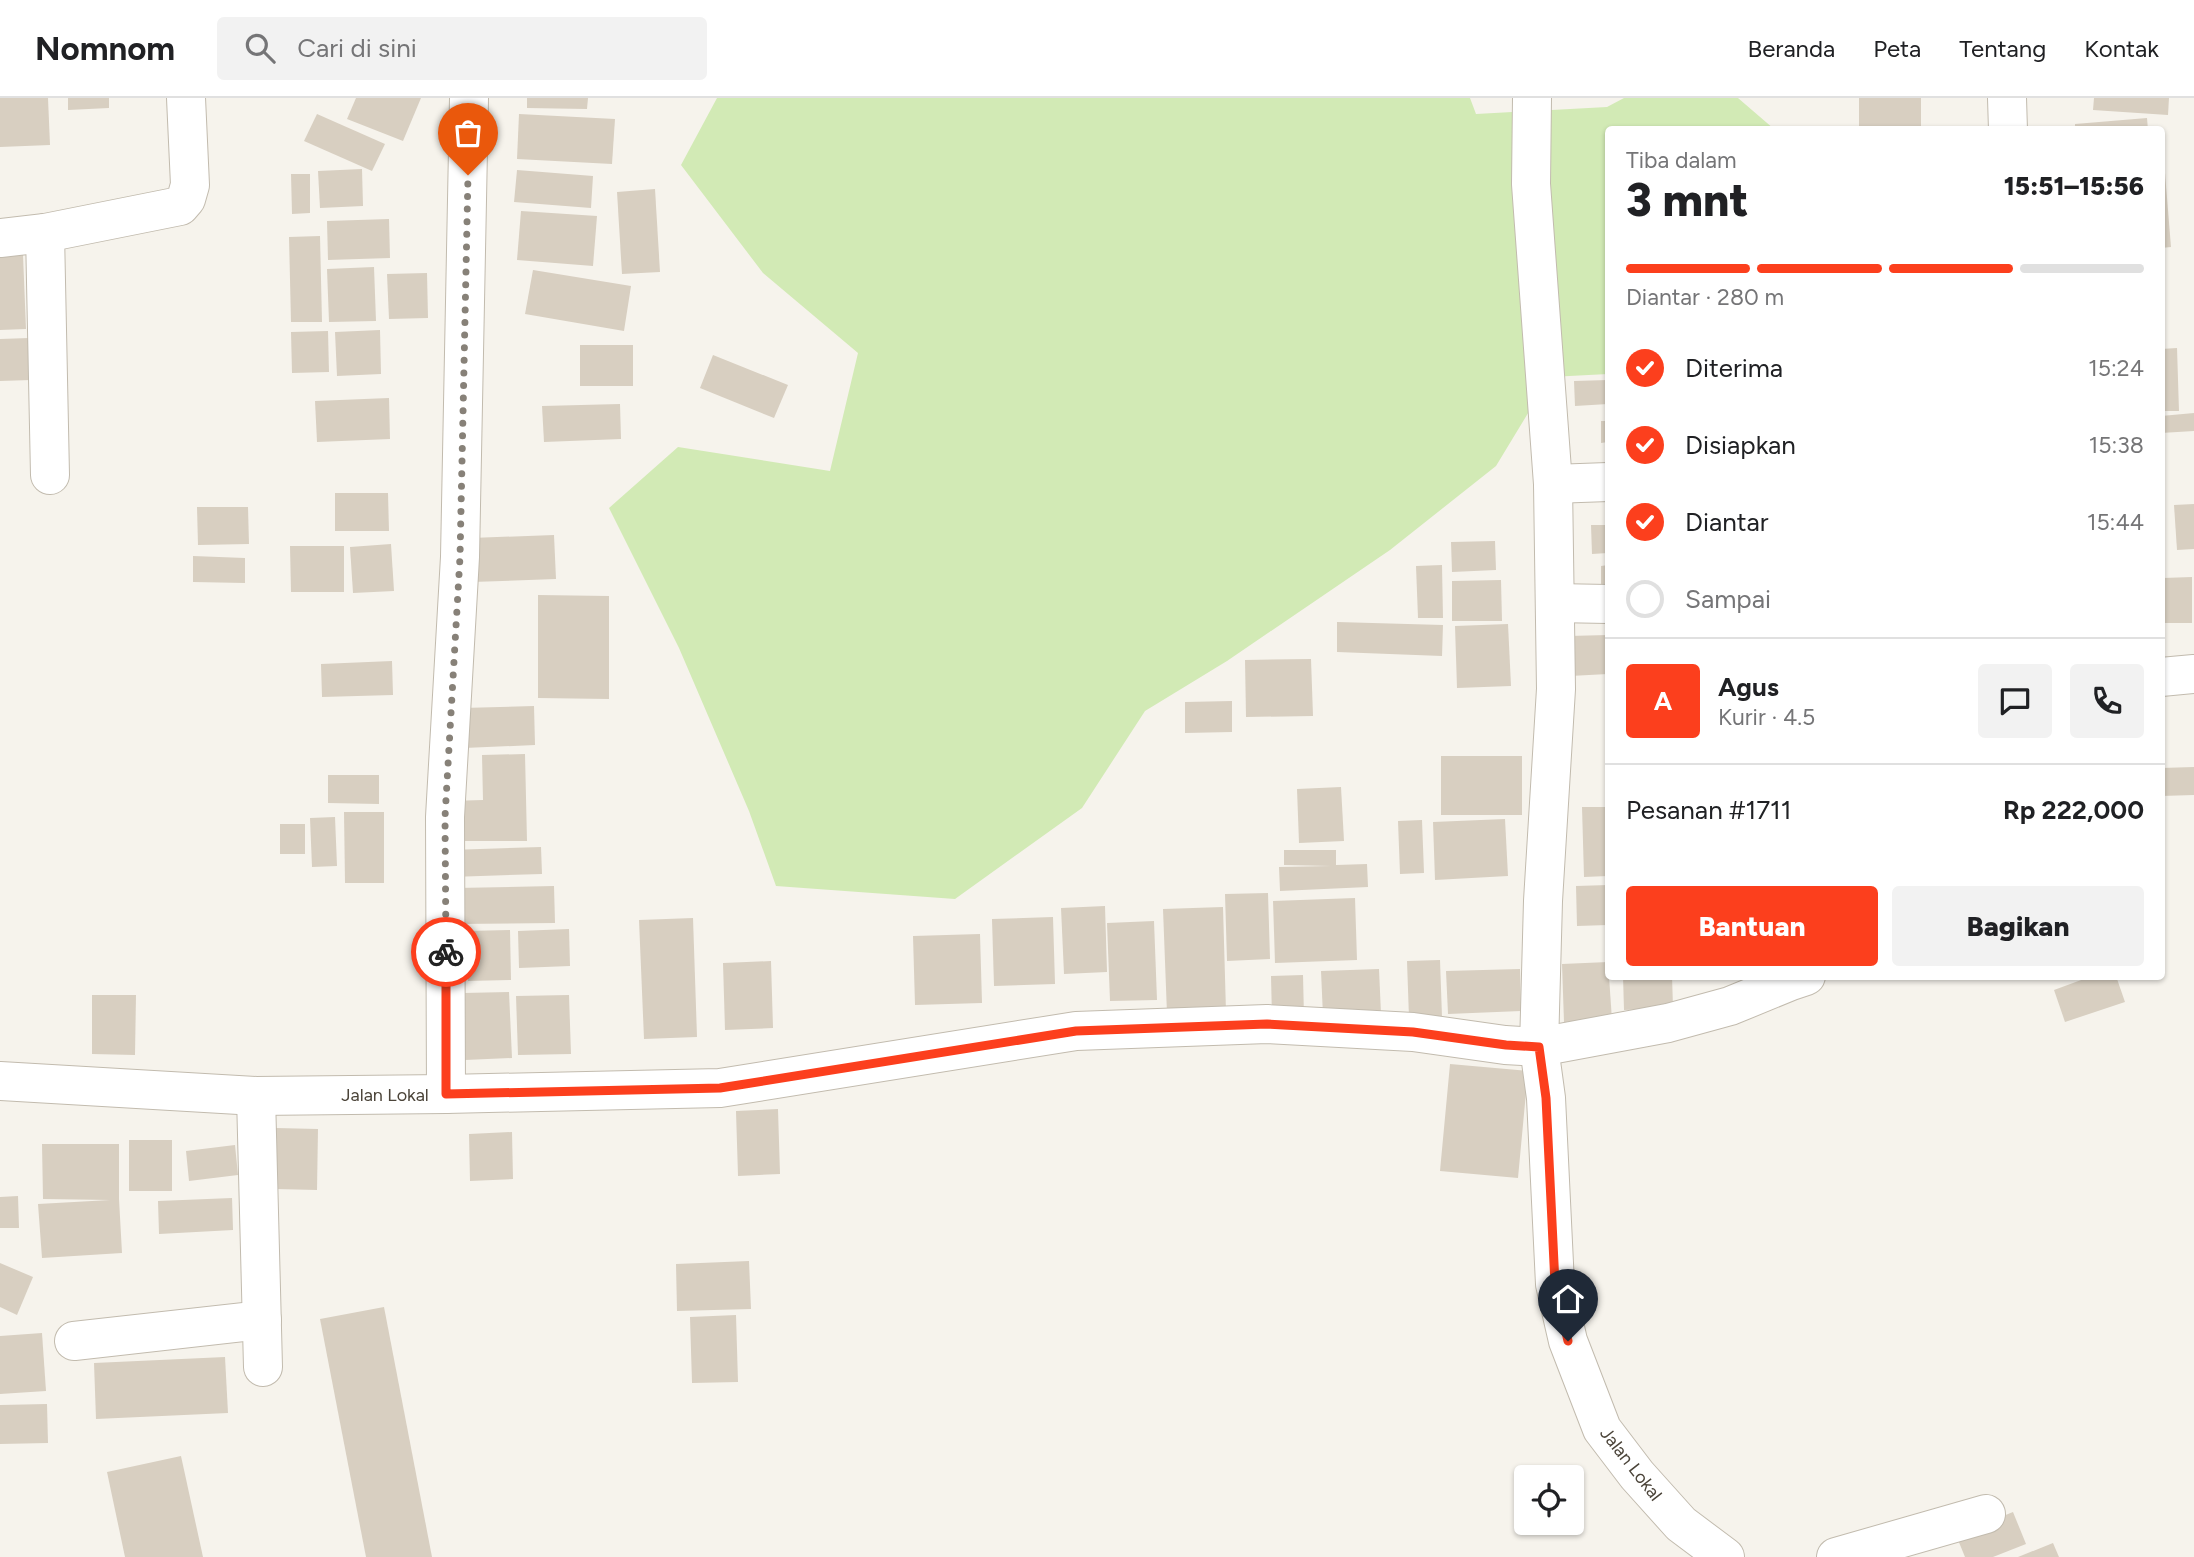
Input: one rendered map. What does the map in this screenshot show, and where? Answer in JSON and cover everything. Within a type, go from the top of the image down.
[{"type":"street","points":[[0,238],[45,233],[180,206],[186,199],[190,186],[186,98]]},
{"type":"street","points":[[446,1094],[445,817],[460,557],[469,98]]},
{"type":"street","points":[[1532,98],[1531,184],[1553,484],[1556,689],[1543,901],[1539,1047],[1668,1023],[1730,1006],[1794,980]]},
{"type":"street","points":[[2007,98],[2008,126]]},
{"type":"street","points":[[45,233],[50,475]]},
{"type":"street","points":[[1553,484],[1605,482]]},
{"type":"street","points":[[1555,603],[1605,604]]},
{"type":"street","points":[[2165,677],[2194,674]]},
{"type":"street","name":"Jalan Lokal","points":[[0,1081],[256,1096],[720,1088],[1076,1031],[1267,1024],[1413,1032],[1539,1047],[1546,1098],[1555,1284],[1568,1341],[1602,1429],[1637,1475],[1681,1524],[1725,1557]]},
{"type":"street","points":[[256,1096],[262,1367]]},
{"type":"street","points":[[74,1341],[262,1320]]},
{"type":"street","points":[[1836,1557],[1986,1514]]},
{"type":"green space","points":[[717,98],[1470,98],[1476,114],[1607,107],[1624,98],[1738,98],[1771,126],[1605,126],[1605,374],[1550,377],[1496,466],[1390,550],[1227,661],[1145,711],[1082,808],[955,899],[776,886],[749,811],[679,648],[609,508],[678,447],[830,471],[858,353],[763,273],[681,165]]},
{"type":"building","points":[[0,98],[48,98],[50,145],[0,147]]},
{"type":"building","points":[[68,98],[109,98],[109,108],[68,110]]},
{"type":"building","points":[[356,98],[421,98],[403,141],[347,119]]},
{"type":"building","points":[[527,98],[588,98],[587,109],[527,108]]},
{"type":"building","points":[[1859,98],[1921,98],[1921,126],[1859,126]]},
{"type":"building","points":[[2094,98],[2169,98],[2168,115],[2093,110]]},
{"type":"building","points":[[317,114],[385,144],[372,171],[304,141]]},
{"type":"building","points":[[519,114],[615,119],[612,164],[517,159]]},
{"type":"building","points":[[2147,118],[2148,126],[2075,126]]},
{"type":"building","points":[[362,169],[363,206],[320,208],[318,171]]},
{"type":"building","points":[[517,170],[593,176],[591,208],[514,202]]},
{"type":"building","points":[[2165,173],[2171,247],[2165,248]]},
{"type":"building","points":[[291,174],[310,174],[310,213],[292,214]]},
{"type":"building","points":[[655,189],[660,272],[622,274],[617,192]]},
{"type":"building","points":[[521,211],[597,216],[593,266],[517,260]]},
{"type":"building","points":[[389,219],[390,258],[328,260],[327,221]]},
{"type":"building","points":[[320,236],[322,322],[291,322],[289,237]]},
{"type":"building","points":[[23,255],[26,329],[0,330],[0,256]]},
{"type":"building","points":[[374,267],[376,321],[329,322],[327,269]]},
{"type":"building","points":[[533,270],[631,286],[624,331],[525,314]]},
{"type":"building","points":[[427,273],[428,318],[389,319],[387,274]]},
{"type":"building","points":[[380,330],[381,374],[337,376],[335,332]]},
{"type":"building","points":[[328,331],[329,372],[292,373],[291,332]]},
{"type":"building","points":[[29,338],[31,380],[0,381],[0,339]]},
{"type":"building","points":[[580,345],[633,345],[633,386],[580,386]]},
{"type":"building","points":[[2177,348],[2179,411],[2165,411],[2165,349]]},
{"type":"building","points":[[713,355],[788,385],[774,418],[700,388]]},
{"type":"building","points":[[1605,380],[1605,404],[1575,406],[1574,381]]},
{"type":"building","points":[[389,398],[390,439],[317,442],[315,401]]},
{"type":"building","points":[[620,404],[621,439],[544,442],[542,406]]},
{"type":"building","points":[[2194,413],[2194,431],[2165,433],[2165,416]]},
{"type":"building","points":[[1601,421],[1605,421],[1605,442],[1601,443]]},
{"type":"building","points":[[335,493],[388,493],[389,531],[335,531]]},
{"type":"building","points":[[2194,504],[2194,549],[2177,550],[2174,505]]},
{"type":"building","points":[[197,507],[248,507],[249,544],[198,545]]},
{"type":"building","points":[[1591,525],[1605,525],[1605,553],[1592,554]]},
{"type":"building","points":[[554,535],[556,579],[472,582],[471,538]]},
{"type":"building","points":[[1495,541],[1496,570],[1452,572],[1451,542]]},
{"type":"building","points":[[391,544],[394,591],[353,593],[350,547]]},
{"type":"building","points":[[290,546],[344,546],[344,592],[291,592]]},
{"type":"building","points":[[193,556],[245,558],[245,583],[193,582]]},
{"type":"building","points":[[1442,565],[1443,618],[1418,618],[1416,566]]},
{"type":"building","points":[[1605,565],[1605,601],[1601,601],[1601,566]]},
{"type":"building","points":[[2192,577],[2192,623],[2165,623],[2165,578]]},
{"type":"building","points":[[1501,580],[1502,621],[1452,621],[1452,581]]},
{"type":"building","points":[[538,595],[609,596],[609,699],[538,698]]},
{"type":"building","points":[[1337,622],[1443,625],[1442,656],[1337,652]]},
{"type":"building","points":[[1508,624],[1511,686],[1457,688],[1455,626]]},
{"type":"building","points":[[1605,635],[1605,674],[1570,676],[1568,636]]},
{"type":"building","points":[[1311,659],[1313,716],[1246,717],[1245,660]]},
{"type":"building","points":[[392,661],[393,695],[322,697],[321,664]]},
{"type":"building","points":[[1232,701],[1232,732],[1185,733],[1185,702]]},
{"type":"building","points":[[534,706],[535,745],[464,748],[462,708]]},
{"type":"building","points":[[525,754],[527,841],[450,841],[449,801],[483,800],[482,755]]},
{"type":"building","points":[[1441,756],[1522,756],[1522,815],[1441,815]]},
{"type":"building","points":[[2194,767],[2194,795],[2165,796],[2165,768]]},
{"type":"building","points":[[328,775],[379,775],[379,804],[328,803]]},
{"type":"building","points":[[1341,787],[1344,841],[1299,843],[1297,789]]},
{"type":"building","points":[[1582,807],[1605,807],[1605,876],[1584,877]]},
{"type":"building","points":[[344,812],[384,812],[384,883],[345,883]]},
{"type":"building","points":[[335,817],[337,866],[312,867],[310,818]]},
{"type":"building","points":[[1505,819],[1508,876],[1435,880],[1433,822]]},
{"type":"building","points":[[1422,820],[1424,873],[1400,874],[1398,821]]},
{"type":"building","points":[[280,824],[305,824],[305,854],[280,854]]},
{"type":"building","points":[[541,847],[542,874],[451,877],[450,850]]},
{"type":"building","points":[[1284,850],[1336,850],[1336,865],[1367,864],[1368,887],[1280,891],[1279,867],[1331,866],[1284,865]]},
{"type":"building","points":[[1605,885],[1605,925],[1577,926],[1576,886]]},
{"type":"building","points":[[554,886],[555,923],[456,924],[456,888]]},
{"type":"building","points":[[1268,893],[1270,959],[1227,961],[1225,894]]},
{"type":"building","points":[[1355,898],[1357,960],[1275,963],[1273,901]]},
{"type":"building","points":[[1105,906],[1107,972],[1064,974],[1061,908]]},
{"type":"building","points":[[1223,907],[1226,1012],[1167,1014],[1163,909]]},
{"type":"building","points":[[1053,917],[1055,984],[994,986],[992,919]]},
{"type":"building","points":[[693,918],[697,1037],[644,1039],[639,920]]},
{"type":"building","points":[[1154,921],[1157,1000],[1110,1001],[1107,923]]},
{"type":"building","points":[[569,929],[570,966],[519,968],[518,931]]},
{"type":"building","points":[[510,930],[511,980],[468,981],[466,931]]},
{"type":"building","points":[[980,934],[982,1003],[915,1005],[913,936]]},
{"type":"building","points":[[1440,960],[1442,1017],[1409,1018],[1407,961]]},
{"type":"building","points":[[771,961],[773,1028],[725,1030],[723,963]]},
{"type":"building","points":[[1605,962],[1605,980],[1609,980],[1612,1020],[1564,1022],[1562,964]]},
{"type":"building","points":[[1379,969],[1381,1014],[1323,1016],[1321,971]]},
{"type":"building","points":[[1520,969],[1521,1011],[1448,1014],[1446,971]]},
{"type":"building","points":[[1303,975],[1304,1017],[1272,1018],[1271,976]]},
{"type":"building","points":[[1623,980],[1672,980],[1673,1008],[1624,1010]]},
{"type":"building","points":[[2081,980],[2117,980],[2125,1002],[2065,1022],[2054,990]]},
{"type":"building","points":[[509,992],[512,1058],[465,1060],[463,993]]},
{"type":"building","points":[[92,995],[136,995],[135,1055],[92,1054]]},
{"type":"building","points":[[569,995],[571,1054],[518,1055],[516,996]]},
{"type":"building","points":[[1450,1064],[1528,1071],[1518,1178],[1440,1171]]},
{"type":"building","points":[[778,1109],[780,1174],[738,1176],[736,1111]]},
{"type":"building","points":[[276,1128],[318,1129],[317,1190],[275,1189]]},
{"type":"building","points":[[512,1132],[513,1179],[470,1181],[469,1134]]},
{"type":"building","points":[[129,1140],[172,1140],[172,1191],[129,1191]]},
{"type":"building","points":[[42,1144],[119,1144],[122,1253],[42,1258],[38,1204],[110,1200],[43,1199]]},
{"type":"building","points":[[235,1145],[238,1175],[189,1181],[186,1151]]},
{"type":"building","points":[[18,1196],[19,1228],[0,1228],[0,1197]]},
{"type":"building","points":[[232,1198],[233,1230],[159,1234],[158,1201]]},
{"type":"building","points":[[749,1261],[751,1309],[677,1311],[676,1264]]},
{"type":"building","points":[[0,1263],[33,1277],[17,1315],[0,1307]]},
{"type":"building","points":[[384,1307],[432,1557],[366,1557],[320,1319]]},
{"type":"building","points":[[736,1315],[738,1382],[692,1383],[690,1317]]},
{"type":"building","points":[[42,1333],[46,1391],[0,1394],[0,1336]]},
{"type":"building","points":[[225,1357],[228,1413],[96,1419],[94,1363]]},
{"type":"building","points":[[47,1404],[48,1443],[0,1444],[0,1405]]},
{"type":"building","points":[[181,1456],[203,1557],[125,1557],[107,1472]]},
{"type":"building","points":[[2013,1512],[2026,1544],[1993,1557],[1965,1557],[1956,1535]]},
{"type":"building","points":[[2053,1543],[2059,1557],[2018,1557]]},
{"type":"way so far","points":[[446,952],[445,817],[460,557],[468,175]]},
{"type":"route","points":[[446,952],[446,1094],[720,1088],[1076,1031],[1267,1024],[1413,1032],[1539,1047],[1546,1098],[1555,1284],[1568,1341]]}]
